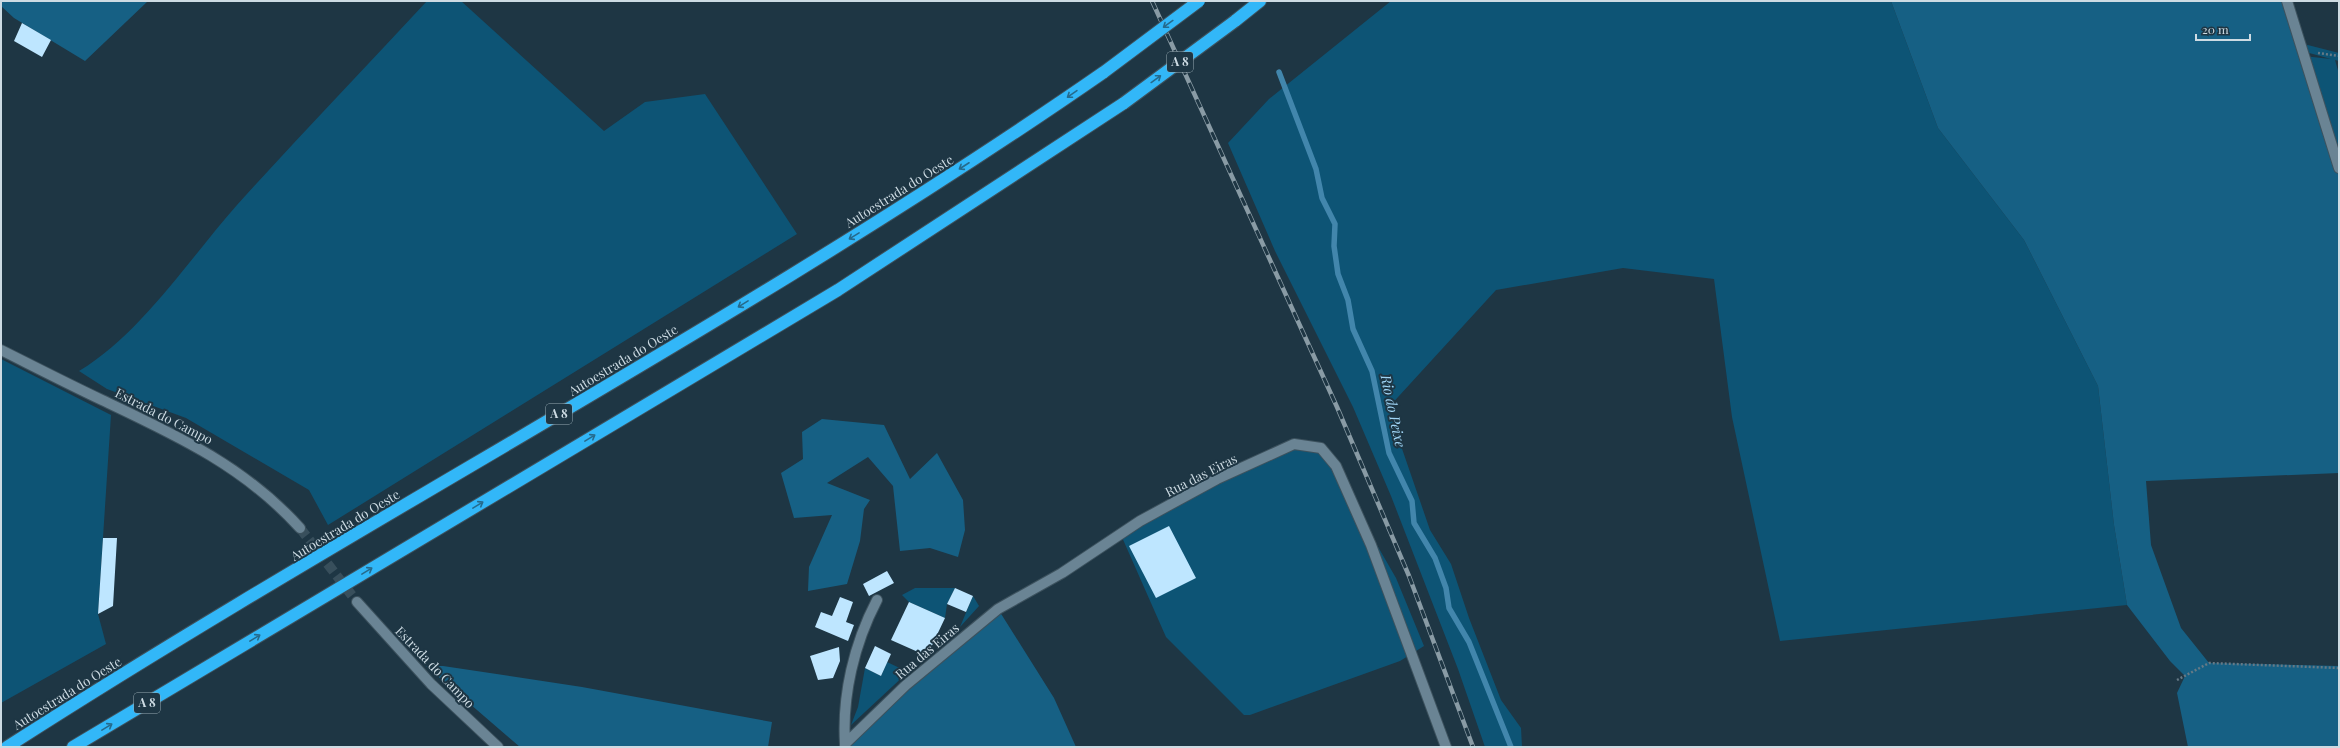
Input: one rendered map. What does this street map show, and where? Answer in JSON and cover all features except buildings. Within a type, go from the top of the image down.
[{"type":"highway","name":"Autoestrada do Oeste","points":[[7,747],[152,656],[791,275],[1008,138],[1104,72],[1199,1]]},
{"type":"highway","name":"A 8","points":[[73,747],[838,290],[1124,103],[1260,1]]},
{"type":"street","points":[[2287,1],[2339,168]]},
{"type":"street","name":"Estrada do Campo","points":[[1,350],[200,448],[275,502],[300,528]]},
{"type":"street","name":"Rua das Eiras","points":[[845,746],[906,685],[998,609],[1062,573],[1140,521],[1217,479],[1294,444],[1321,448],[1336,466],[1371,545],[1446,747]]},
{"type":"street","points":[[845,746],[843,718],[852,666],[865,622],[877,600]]},
{"type":"street","name":"Estrada do Campo","points":[[357,602],[431,684],[498,747]]},
{"type":"path","points":[[2302,51],[2339,56]]},
{"type":"path","points":[[2177,680],[2209,663],[2339,668]]},
{"type":"shaded area","points":[[1,1],[148,1],[85,61],[14,18],[1,6]]},
{"type":"shaded area","points":[[427,1],[461,1],[604,131],[645,102],[705,94],[797,234],[328,525],[309,490],[186,418],[107,389],[79,371],[101,356],[143,317],[237,205]]},
{"type":"shaded area","points":[[1391,1],[1891,1],[1938,128],[2024,240],[2098,386],[2114,525],[2127,605],[1780,641],[1732,417],[1714,279],[1623,268],[1496,290],[1388,408],[1430,530],[1451,564],[1469,618],[1501,700],[1521,728],[1522,747],[1485,747],[1458,669],[1391,496],[1353,407],[1275,251],[1228,143],[1269,99]]},
{"type":"shaded area","points":[[1891,1],[2287,1],[2339,168],[2339,473],[2146,481],[2151,545],[2181,628],[2209,663],[2339,666],[2339,747],[2188,747],[2177,693],[2185,676],[2170,661],[2127,605],[2114,525],[2098,386],[2024,240],[1938,128]]},
{"type":"shaded area","points":[[2300,43],[2339,53],[2339,61],[2335,60],[2339,74],[2339,168],[2303,56],[2331,59],[2302,51]]},
{"type":"shaded area","points":[[1,359],[111,415],[98,614],[106,644],[1,703]]},
{"type":"shaded area","points":[[822,419],[884,425],[910,479],[937,453],[963,500],[965,530],[958,557],[930,548],[900,551],[893,486],[868,457],[827,483],[870,500],[864,509],[860,541],[847,584],[808,591],[809,567],[832,515],[794,518],[781,473],[803,459],[802,432]]},
{"type":"shaded area","points":[[1294,444],[1321,448],[1396,578],[1424,646],[1400,661],[1250,715],[1244,715],[1166,637],[1121,535]]},
{"type":"shaded area","points":[[915,588],[955,588],[947,604],[945,618],[909,602],[902,595]]},
{"type":"shaded area","points":[[973,596],[979,606],[960,627]]},
{"type":"shaded area","points":[[998,609],[1054,698],[1076,747],[845,747],[845,744]]},
{"type":"shaded area","points":[[887,662],[908,672],[851,725],[858,707],[865,668],[881,676]]},
{"type":"shaded area","points":[[426,666],[443,666],[582,687],[772,722],[768,747],[520,747]]},
{"type":"waterway","name":"Rio do Peixe","points":[[1279,72],[1316,169],[1322,198],[1335,224],[1334,246],[1338,274],[1348,300],[1353,329],[1372,371],[1389,453],[1412,501],[1414,523],[1435,558],[1446,588],[1449,608],[1469,642],[1511,747]]},
{"type":"tunnel","points":[[300,528],[357,602]]},
{"type":"railway","points":[[1152,1],[1337,407],[1409,576],[1473,747]]}]
